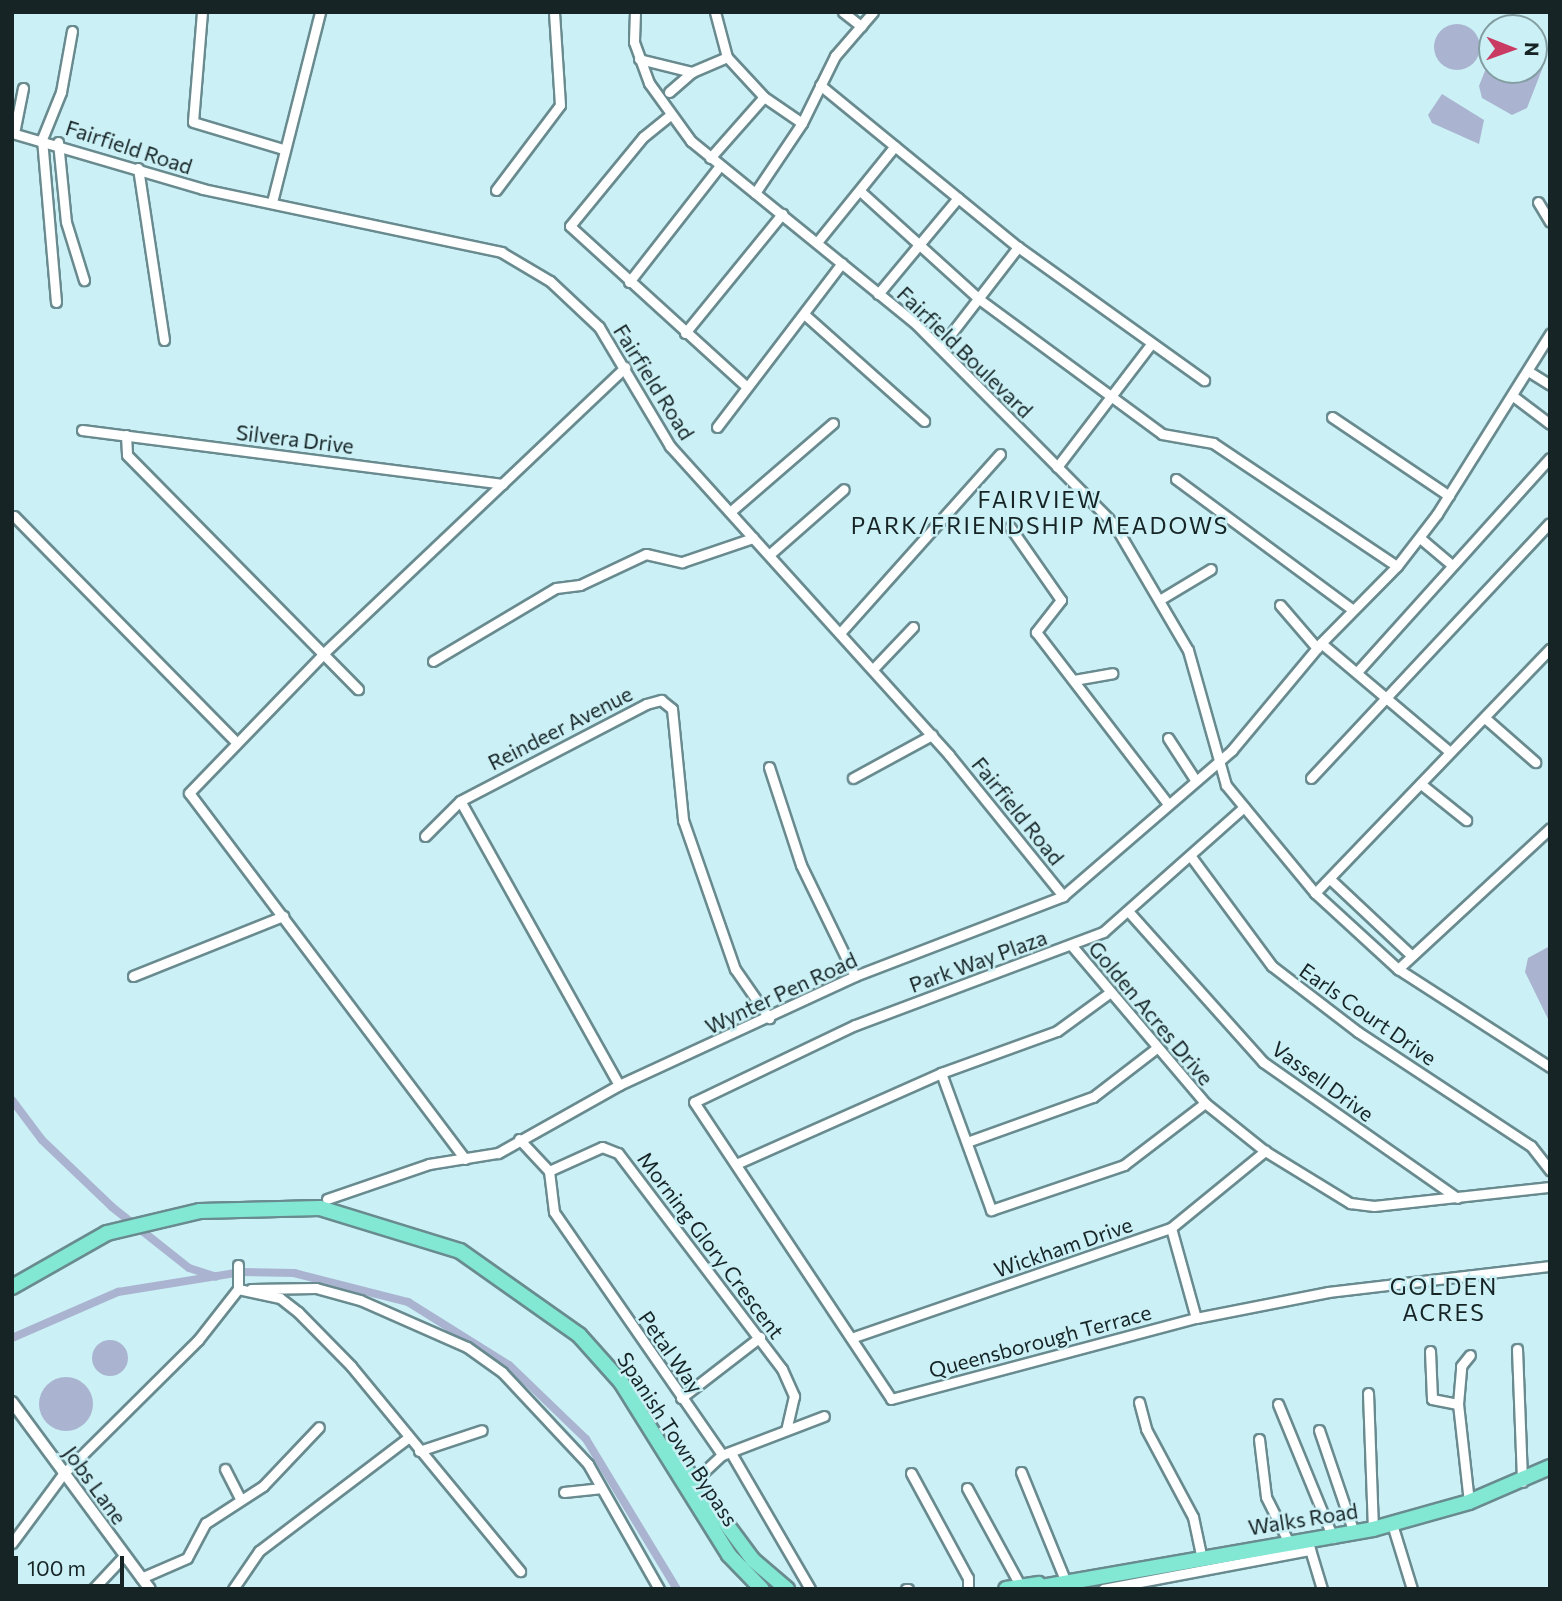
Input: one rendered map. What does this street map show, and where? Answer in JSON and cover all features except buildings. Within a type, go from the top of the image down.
[{"type":"main road","name":"Spanish Town Bypass","points":[[12,1286],[107,1233],[200,1211],[320,1208],[440,1244],[496,1272],[579,1335],[643,1416],[729,1555],[758,1587]]},
{"type":"main road","points":[[643,1416],[695,1480],[753,1560],[787,1589]]},
{"type":"main road","name":"Walks Road","points":[[1019,1588],[1058,1584],[1201,1555],[1289,1543],[1309,1545],[1469,1502],[1550,1468]]},
{"type":"street","points":[[202,12],[193,122],[283,149]]},
{"type":"street","points":[[272,202],[283,149],[320,12]]},
{"type":"street","points":[[496,190],[560,105],[554,12]]},
{"type":"street","name":"Fairfield Boulevard","points":[[635,12],[639,59],[669,116],[719,167],[818,242],[940,348],[1114,524],[1161,599],[1188,650],[1218,764],[1244,807],[1315,893],[1398,969],[1550,1067]]},
{"type":"street","points":[[715,12],[727,57],[765,97],[802,123]]},
{"type":"street","points":[[843,12],[860,26]]},
{"type":"street","points":[[755,192],[802,123],[820,85],[860,26],[873,12]]},
{"type":"street","points":[[56,302],[42,139],[61,92],[72,31]]},
{"type":"street","points":[[669,92],[692,72],[727,57]]},
{"type":"street","points":[[639,59],[692,72]]},
{"type":"street","points":[[820,85],[1018,247],[1204,380]]},
{"type":"street","points":[[13,133],[23,88]]},
{"type":"street","points":[[710,159],[765,97]]},
{"type":"street","points":[[669,116],[643,137],[574,218],[575,234],[747,387]]},
{"type":"street","name":"Fairfield Road","points":[[13,133],[58,142],[138,168],[272,202],[501,252],[550,281],[599,327],[670,446],[932,735],[1063,896]]},
{"type":"street","points":[[58,142],[70,245],[84,280]]},
{"type":"street","points":[[818,242],[895,146]]},
{"type":"street","points":[[629,282],[719,167]]},
{"type":"street","points":[[138,168],[164,340]]},
{"type":"street","points":[[860,191],[979,299],[1163,434],[1213,443],[1396,566]]},
{"type":"street","points":[[878,294],[958,198]]},
{"type":"street","points":[[1538,202],[1550,222]]},
{"type":"street","points":[[685,333],[782,214]]},
{"type":"street","points":[[940,348],[1018,247]]},
{"type":"street","points":[[717,427],[842,263]]},
{"type":"street","points":[[804,314],[924,421]]},
{"type":"street","name":"Wynter Pen Road","points":[[327,1199],[429,1164],[498,1153],[619,1085],[855,976],[1063,896],[1194,778],[1218,764],[1319,645],[1396,566],[1420,538],[1449,496],[1550,334]]},
{"type":"street","points":[[1057,467],[1151,344]]},
{"type":"street","points":[[464,1159],[189,793],[325,652],[625,367]]},
{"type":"street","points":[[1528,371],[1550,385]]},
{"type":"street","points":[[1513,396],[1550,424]]},
{"type":"street","points":[[1332,417],[1449,496]]},
{"type":"street","points":[[730,512],[833,423]]},
{"type":"street","name":"Silvera Drive","points":[[82,430],[503,484]]},
{"type":"street","points":[[126,435],[127,455],[325,652],[358,689]]},
{"type":"street","points":[[840,633],[1000,454]]},
{"type":"street","points":[[1357,672],[1550,458]]},
{"type":"street","points":[[1176,479],[1353,610]]},
{"type":"street","points":[[770,554],[844,489]]},
{"type":"street","points":[[14,516],[237,743]]},
{"type":"street","points":[[1311,778],[1550,523]]},
{"type":"street","points":[[1010,527],[1061,600],[1036,632],[1167,803]]},
{"type":"street","points":[[433,661],[556,588],[580,585],[646,554],[682,562],[753,538]]},
{"type":"street","points":[[1420,538],[1451,565]]},
{"type":"street","points":[[1161,599],[1211,569]]},
{"type":"street","points":[[1280,606],[1319,645],[1357,672],[1450,752]]},
{"type":"street","points":[[873,669],[913,627]]},
{"type":"street","points":[[1315,893],[1550,649]]},
{"type":"street","points":[[1074,680],[1112,673]]},
{"type":"street","name":"Reindeer Avenue","points":[[460,801],[646,704],[668,702],[684,820],[735,969],[769,1018]]},
{"type":"street","points":[[1485,718],[1535,762]]},
{"type":"street","points":[[853,778],[932,735]]},
{"type":"street","points":[[1168,737],[1194,778]]},
{"type":"street","points":[[769,767],[802,865],[855,976]]},
{"type":"street","points":[[1421,784],[1466,820]]},
{"type":"street","points":[[425,836],[460,801],[619,1085]]},
{"type":"street","name":"Park Way Plaza","points":[[694,1102],[855,1025],[1072,946],[1128,911],[1192,858],[1244,807]]},
{"type":"street","points":[[1398,969],[1550,828]]},
{"type":"street","name":"Earls Court Drive","points":[[1192,858],[1272,966],[1358,1032],[1531,1146],[1550,1170]]},
{"type":"street","points":[[1330,878],[1411,955]]},
{"type":"street","name":"Vassell Drive","points":[[1128,911],[1263,1062],[1457,1198]]},
{"type":"street","points":[[133,976],[283,916]]},
{"type":"street","name":"Golden Acres Drive","points":[[1072,946],[1154,1050],[1205,1103],[1265,1150],[1363,1207],[1550,1187]]},
{"type":"street","points":[[736,1164],[942,1073],[1057,1031],[1108,994]]},
{"type":"street","points":[[968,1142],[1093,1097],[1154,1050]]},
{"type":"street","points":[[942,1073],[991,1210],[1124,1165],[1205,1103]]},
{"type":"street","name":"Queensborough Terrace","points":[[694,1102],[891,1399],[1196,1318],[1328,1292],[1550,1266]]},
{"type":"street","points":[[519,1139],[549,1171]]},
{"type":"street","name":"Morning Glory Crescent","points":[[549,1171],[613,1149],[760,1337],[791,1385],[786,1430]]},
{"type":"street","name":"Wickham Drive","points":[[851,1338],[1171,1228],[1265,1150]]},
{"type":"street","name":"Petal Way","points":[[549,1171],[554,1212],[681,1398],[727,1454],[814,1588]]},
{"type":"street","points":[[1171,1228],[1196,1318]]},
{"type":"street","points":[[12,1543],[63,1474],[198,1340],[238,1287],[238,1265]]},
{"type":"street","points":[[238,1287],[316,1288],[360,1300],[467,1347],[548,1415],[600,1488],[659,1589]]},
{"type":"street","points":[[251,1289],[298,1312],[520,1571]]},
{"type":"street","points":[[681,1398],[760,1337]]},
{"type":"street","points":[[1517,1349],[1522,1482]]},
{"type":"street","points":[[1430,1351],[1432,1399],[1458,1404]]},
{"type":"street","points":[[1469,1502],[1458,1404],[1461,1366],[1470,1354]]},
{"type":"street","points":[[1368,1393],[1373,1529]]},
{"type":"street","name":"Jobs Lane","points":[[12,1402],[123,1557],[150,1589]]},
{"type":"street","points":[[1139,1402],[1146,1429],[1193,1517],[1201,1555]]},
{"type":"street","points":[[1278,1404],[1333,1538]]},
{"type":"street","points":[[695,1480],[727,1454],[824,1416]]},
{"type":"street","points":[[141,1578],[187,1558],[206,1523],[295,1459],[319,1427]]},
{"type":"street","points":[[419,1451],[482,1430]]},
{"type":"street","points":[[1319,1430],[1354,1533]]},
{"type":"street","points":[[233,1589],[259,1551],[408,1438]]},
{"type":"street","points":[[1259,1439],[1266,1497],[1289,1543]]},
{"type":"street","points":[[225,1469],[240,1499]]},
{"type":"street","points":[[1021,1472],[1058,1584]]},
{"type":"street","points":[[911,1474],[968,1578],[968,1589]]},
{"type":"street","points":[[564,1492],[577,1486],[600,1488]]},
{"type":"street","points":[[967,1488],[1019,1588]]},
{"type":"street","points":[[1392,1524],[1412,1589]]},
{"type":"street","points":[[1103,1589],[1309,1545],[1322,1589]]},
{"type":"street","points":[[93,1589],[123,1557]]},
{"type":"water","points":[[1457,24],[1473,31],[1478,38],[1478,56],[1473,63],[1457,70],[1441,63],[1434,47],[1441,31]]},
{"type":"water","points":[[1536,84],[1527,108],[1512,115],[1482,98],[1479,86]]},
{"type":"water","points":[[1442,94],[1484,120],[1479,144],[1432,123],[1428,115]]},
{"type":"water","points":[[1550,946],[1550,1023],[1525,972],[1528,958]]},
{"type":"water","points":[[110,1340],[123,1345],[128,1358],[123,1371],[110,1376],[97,1371],[92,1358],[97,1345]]},
{"type":"water","points":[[66,1377],[85,1385],[93,1404],[85,1423],[66,1431],[47,1423],[39,1404],[47,1385]]},
{"type":"waterway","points":[[12,1100],[42,1140],[112,1207],[189,1268],[216,1277]]},
{"type":"waterway","points":[[12,1338],[118,1292],[241,1272],[294,1273],[408,1302],[509,1365],[586,1439],[677,1589]]},
{"type":"district","name":"FAIRVIEW PARK/FRIENDSHIP MEADOWS","points":[[1040,512]]},
{"type":"district","name":"GOLDEN ACRES","points":[[1444,1299]]}]
